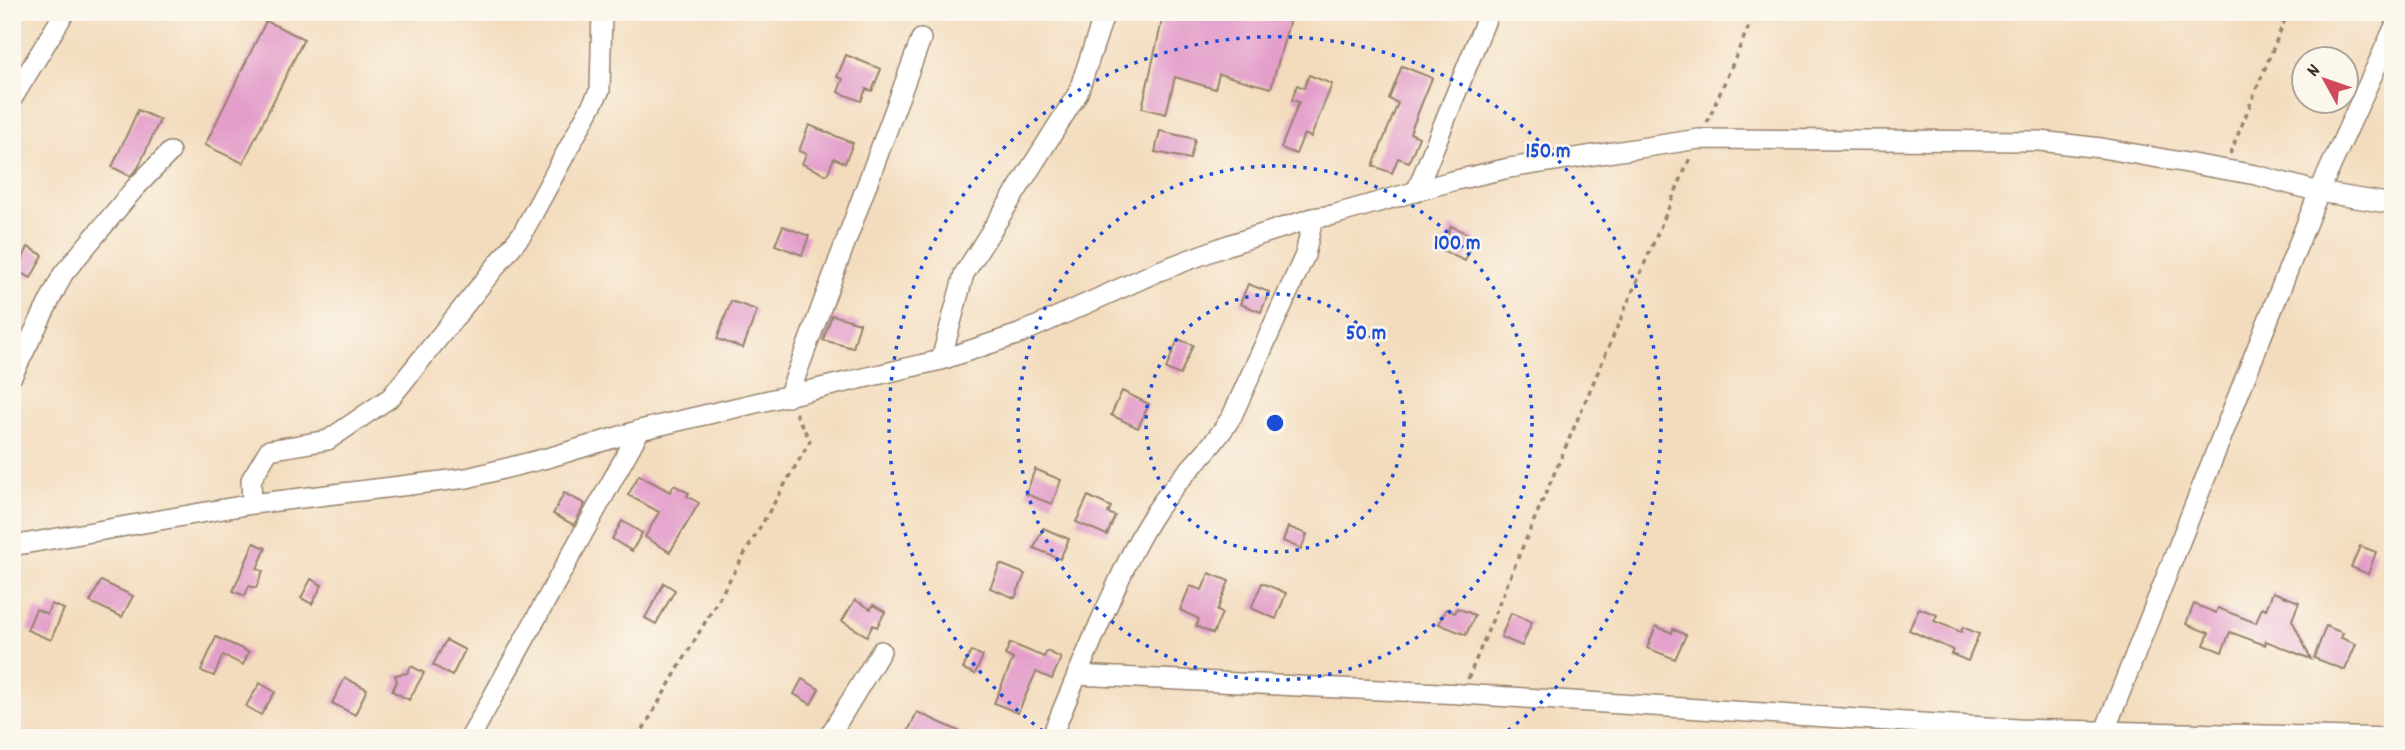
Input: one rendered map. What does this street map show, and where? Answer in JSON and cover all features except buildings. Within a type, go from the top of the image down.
[{"type":"street","points":[[12,99],[65,12]]},
{"type":"street","points":[[252,504],[251,480],[269,450],[328,440],[391,397],[522,234],[600,90],[602,12]]},
{"type":"street","points":[[941,360],[964,274],[1078,93],[1105,12]]},
{"type":"street","points":[[1416,192],[1489,12]]},
{"type":"street","points":[[2103,735],[2319,192],[2393,30]]},
{"type":"street","points":[[788,397],[921,39]]},
{"type":"street","points":[[12,546],[252,504],[467,478],[551,457],[639,430],[941,360],[1018,334],[1159,271],[1228,245],[1313,218],[1509,168],[1699,139],[2040,141],[2101,148],[2229,170],[2319,192],[2393,204]]},
{"type":"street","points":[[12,376],[63,274],[135,188],[170,152]]},
{"type":"street","points":[[1051,738],[1135,543],[1166,496],[1183,474],[1203,457],[1233,416],[1304,254],[1313,218]]},
{"type":"street","points":[[470,738],[639,430]]},
{"type":"street","points":[[828,738],[881,651]]},
{"type":"street","points":[[1077,675],[1461,694],[2103,735],[2393,738]]},
{"type":"path","points":[[1461,694],[1576,420],[1755,12]]},
{"type":"path","points":[[2229,170],[2228,159],[2288,12]]},
{"type":"path","points":[[638,738],[810,441],[788,397]]}]
